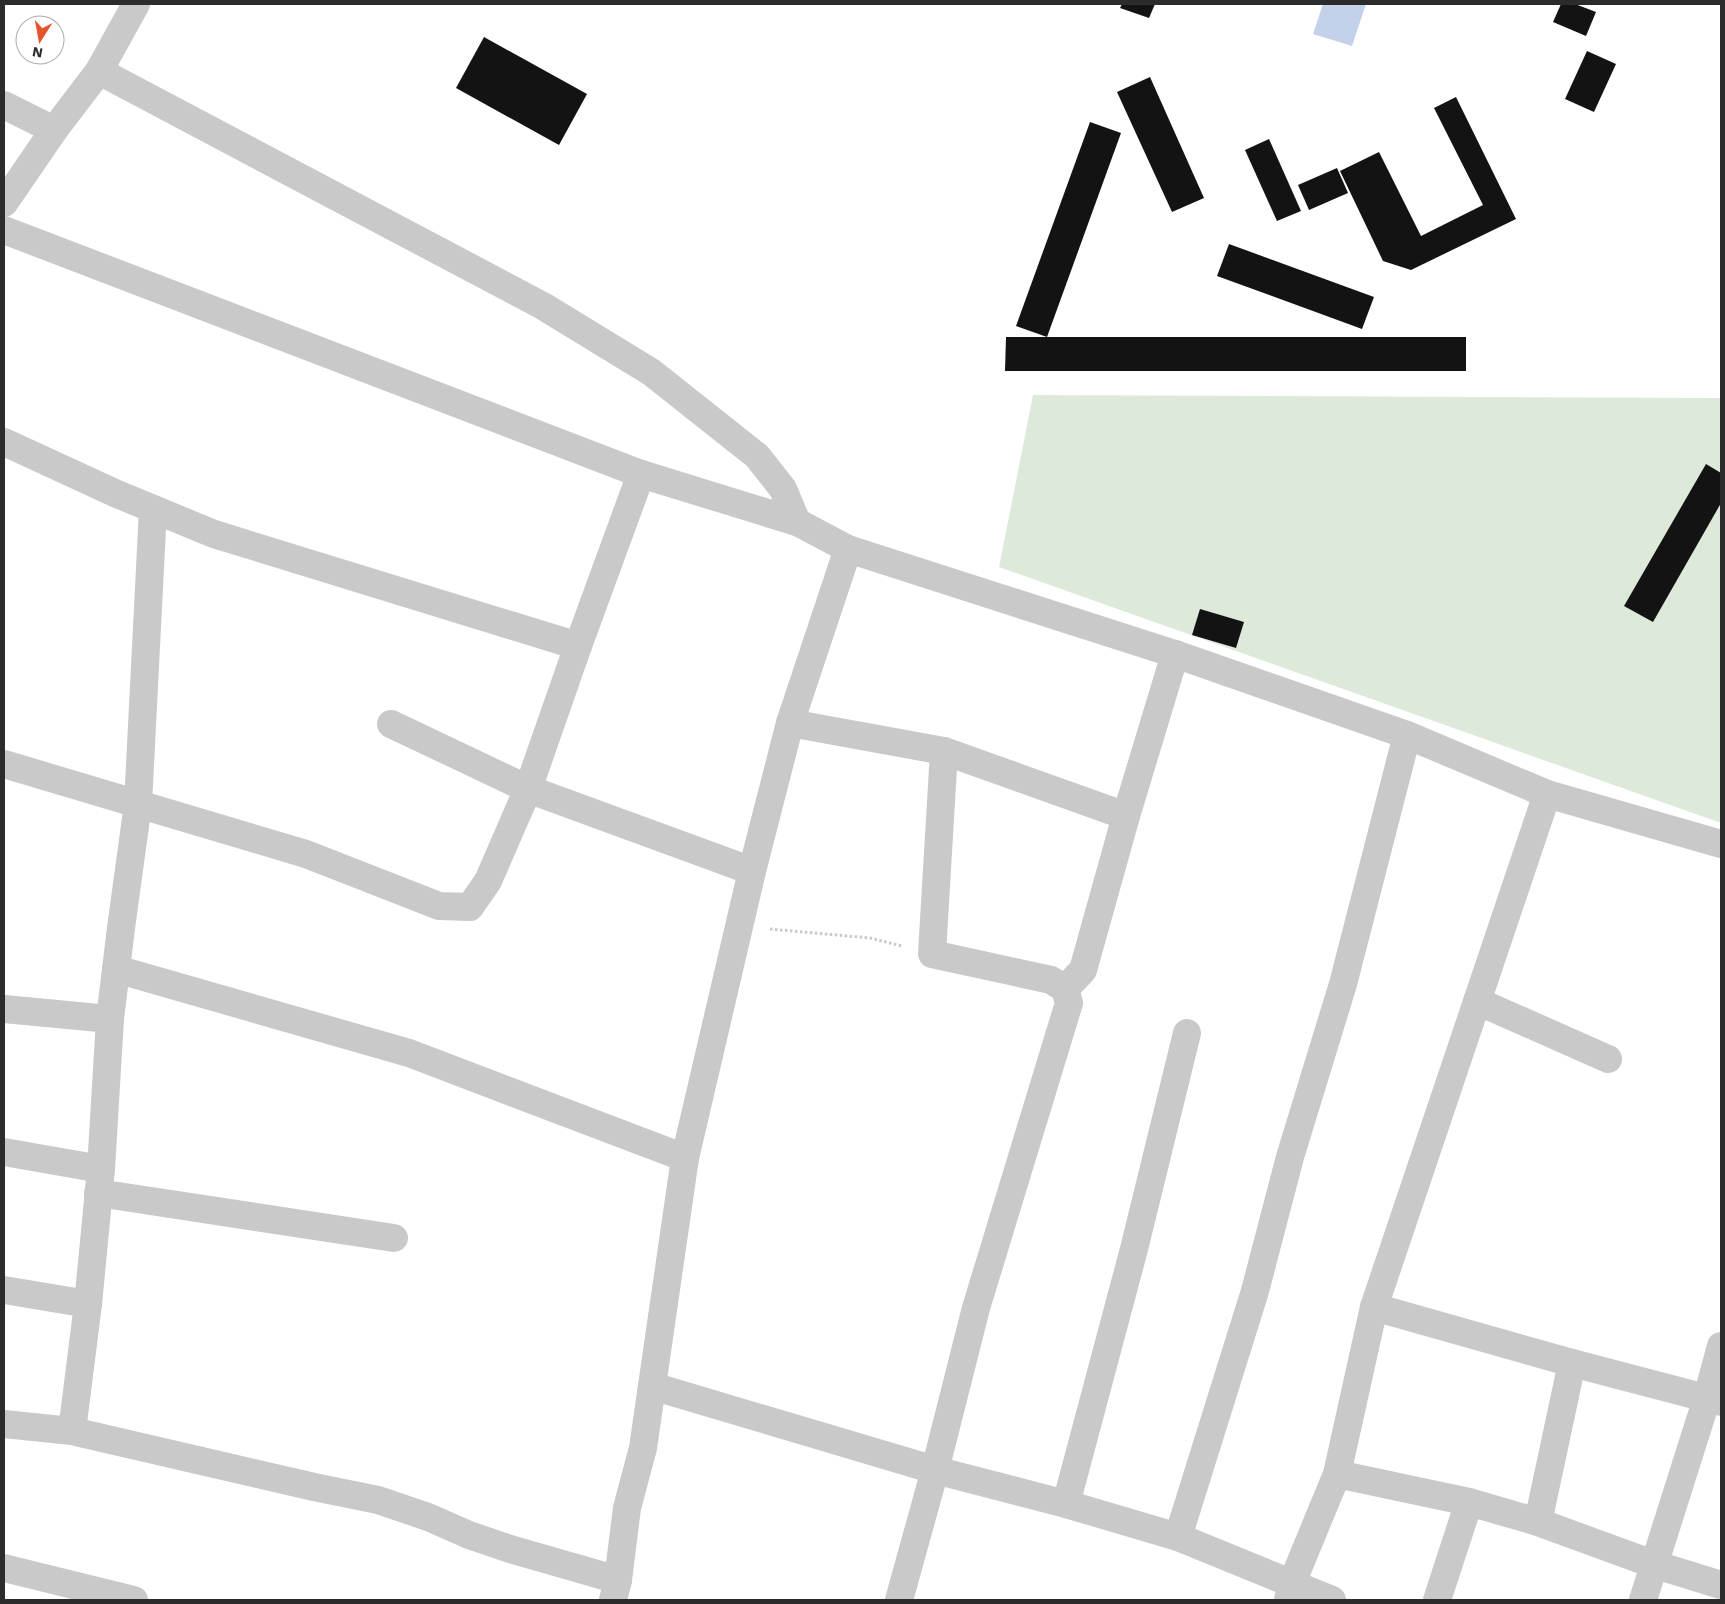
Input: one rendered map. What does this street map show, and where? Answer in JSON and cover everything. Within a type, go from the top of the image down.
[{"type":"street","points":[[4,203],[54,130],[99,71],[136,4]]},
{"type":"street","points":[[99,71],[543,306],[651,372],[757,456],[783,488],[797,522]]},
{"type":"street","points":[[4,105],[54,130]]},
{"type":"street","points":[[4,230],[641,474],[797,522],[848,549],[1175,654],[1407,735],[1547,794],[1721,844]]},
{"type":"street","points":[[4,442],[153,509],[214,534],[578,646]]},
{"type":"street","points":[[4,764],[306,854],[439,906],[470,907],[488,881],[528,789],[641,474]]},
{"type":"street","points":[[72,1431],[88,1304],[100,1181],[110,1019],[138,804],[153,509]]},
{"type":"street","points":[[4,1424],[72,1431],[378,1500],[428,1517],[469,1535],[615,1590],[626,1508],[643,1448],[685,1158],[752,871],[790,723],[848,549]]},
{"type":"street","points":[[1065,989],[1083,970],[1126,816],[1175,654]]},
{"type":"street","points":[[790,723],[944,751],[1126,816]]},
{"type":"street","points":[[391,724],[528,789],[752,871]]},
{"type":"street","points":[[1178,1537],[1255,1291],[1290,1157],[1343,984],[1407,735]]},
{"type":"street","points":[[900,1600],[976,1308],[1069,1003],[1065,989],[1051,980],[932,954],[944,751]]},
{"type":"street","points":[[1290,1592],[1337,1474],[1374,1307],[1547,794]]},
{"type":"street","points":[[116,969],[409,1053],[685,1158]]},
{"type":"street","points":[[1477,1001],[1608,1059]]},
{"type":"street","points":[[4,1009],[110,1019]]},
{"type":"street","points":[[1066,1504],[1134,1249],[1187,1033]]},
{"type":"street","points":[[4,1152],[100,1181],[394,1238]]},
{"type":"street","points":[[4,1290],[88,1304]]},
{"type":"street","points":[[1374,1307],[1572,1363],[1714,1400]]},
{"type":"street","points":[[1643,1600],[1653,1564],[1714,1400],[1721,1346]]},
{"type":"street","points":[[1538,1522],[1572,1363]]},
{"type":"street","points":[[652,1386],[935,1470],[1066,1504],[1178,1537],[1290,1592],[1332,1600]]},
{"type":"street","points":[[1337,1474],[1469,1502],[1538,1522],[1653,1564],[1721,1585]]},
{"type":"street","points":[[1437,1600],[1469,1502]]},
{"type":"street","points":[[4,1568],[134,1600]]},
{"type":"path","points":[[740,926],[870,938],[932,954]]},
{"type":"green space","points":[[1033,395],[1721,398],[1721,823],[999,567]]},
{"type":"water","points":[[1323,4],[1366,4],[1352,46],[1313,34]]},
{"type":"building","points":[[1122,4],[1155,4],[1149,18],[1120,8]]},
{"type":"building","points":[[1561,4],[1575,4],[1596,12],[1586,36],[1553,22]]},
{"type":"building","points":[[484,37],[587,94],[559,145],[456,88]]},
{"type":"building","points":[[1587,51],[1616,64],[1594,112],[1565,99]]},
{"type":"building","points":[[1150,77],[1204,198],[1172,212],[1117,92]]},
{"type":"building","points":[[1456,97],[1516,219],[1411,270],[1383,261],[1340,171],[1379,152],[1421,236],[1483,205],[1434,108]]},
{"type":"building","points":[[1090,122],[1121,133],[1047,337],[1016,326]]},
{"type":"building","points":[[1269,139],[1301,211],[1277,221],[1245,150]]},
{"type":"building","points":[[1337,168],[1348,193],[1309,210],[1298,185]]},
{"type":"building","points":[[1229,244],[1374,297],[1362,329],[1217,276]]},
{"type":"building","points":[[1006,337],[1466,337],[1466,371],[1005,371]]},
{"type":"building","points":[[1706,464],[1721,473],[1721,503],[1653,622],[1624,606]]},
{"type":"building","points":[[1200,609],[1244,622],[1236,648],[1192,635]]}]
